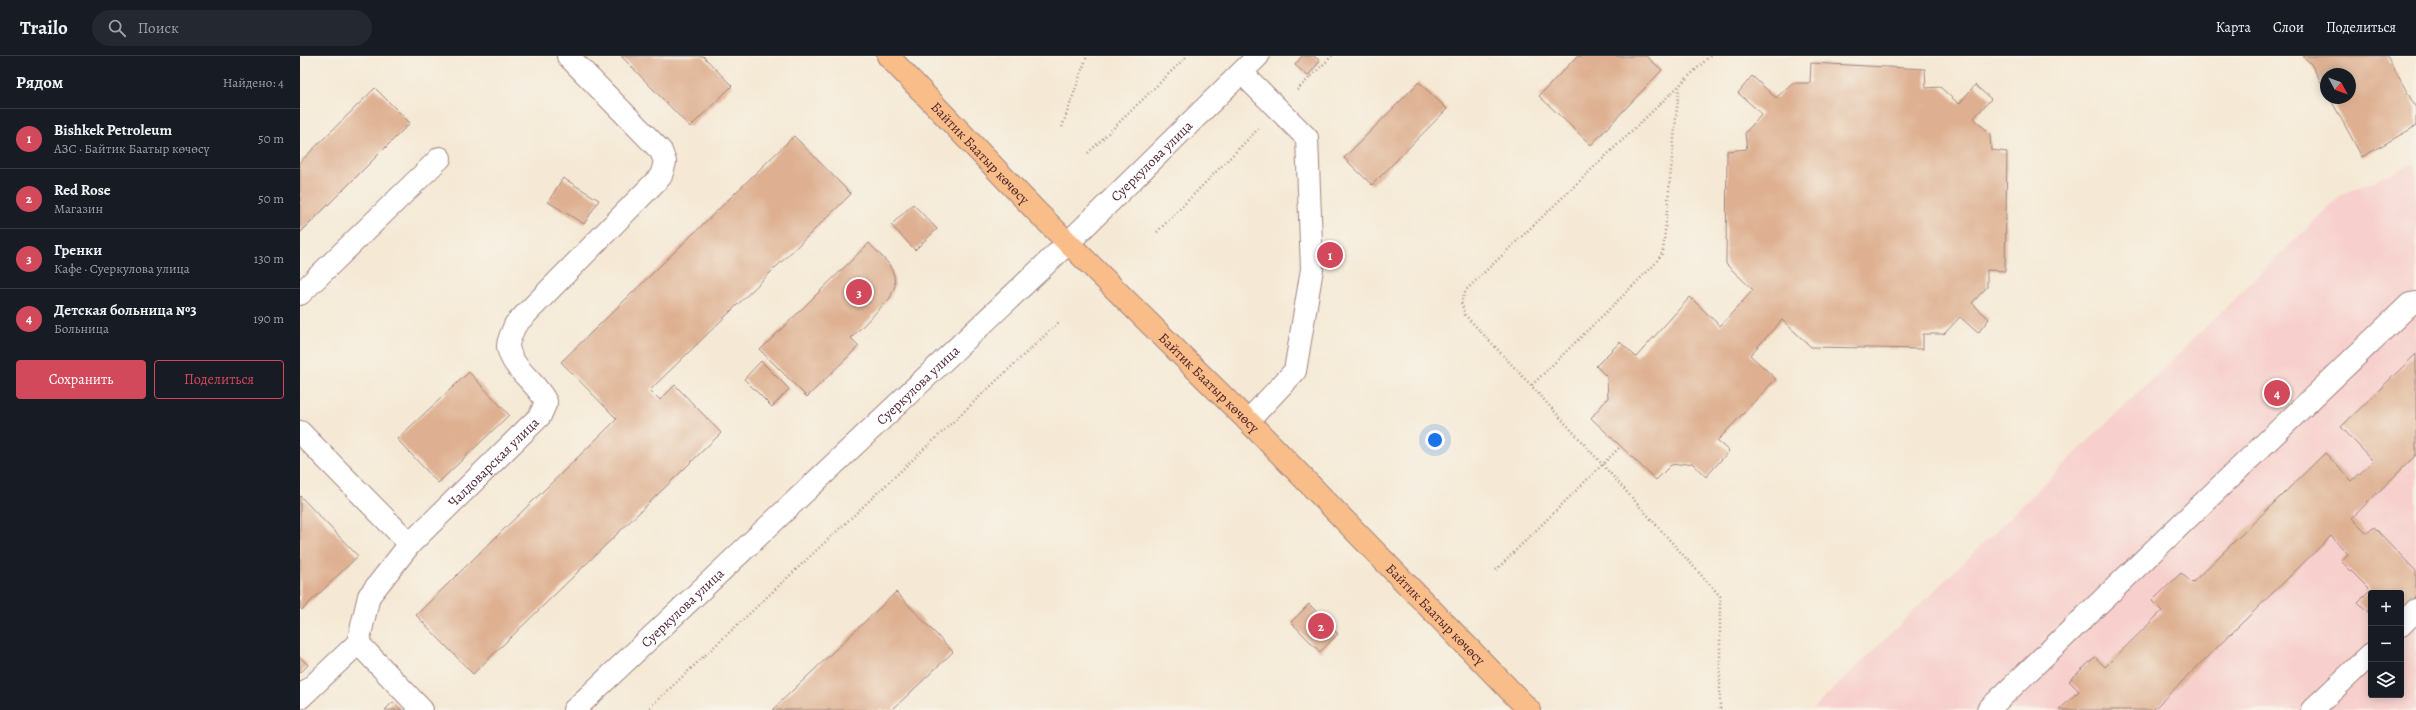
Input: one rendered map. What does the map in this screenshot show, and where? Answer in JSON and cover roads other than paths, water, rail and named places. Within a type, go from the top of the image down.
[{"type":"main road","name":"Байтик Баатыр көчөсү","points":[[888,56],[1068,244],[1248,421],[1529,710]]},
{"type":"street","name":"Чалдоварская улица","points":[[358,643],[369,596],[410,544],[540,416],[546,402],[540,389],[515,365],[508,345],[515,325],[661,176],[665,162],[660,151],[568,56]]},
{"type":"street","name":"Суеркулова улица","points":[[574,710],[1068,244],[1258,56]]},
{"type":"street","points":[[1242,73],[1307,138],[1312,269],[1295,371],[1248,421]]},
{"type":"street","points":[[300,294],[440,158]]},
{"type":"street","points":[[1988,710],[2410,304],[2416,303]]},
{"type":"street","points":[[300,432],[410,544]]},
{"type":"street","points":[[2404,622],[2416,610]]},
{"type":"street","points":[[300,698],[358,643],[422,710]]},
{"type":"street","points":[[2312,710],[2368,657]]},
{"type":"place","name":"Bishkek Petroleum","points":[[1330,255]]},
{"type":"place","name":"Гренки","points":[[859,292]]},
{"type":"place","name":"Детская больница №3","points":[[2277,393]]},
{"type":"place","name":"Red Rose","points":[[1321,626]]}]
